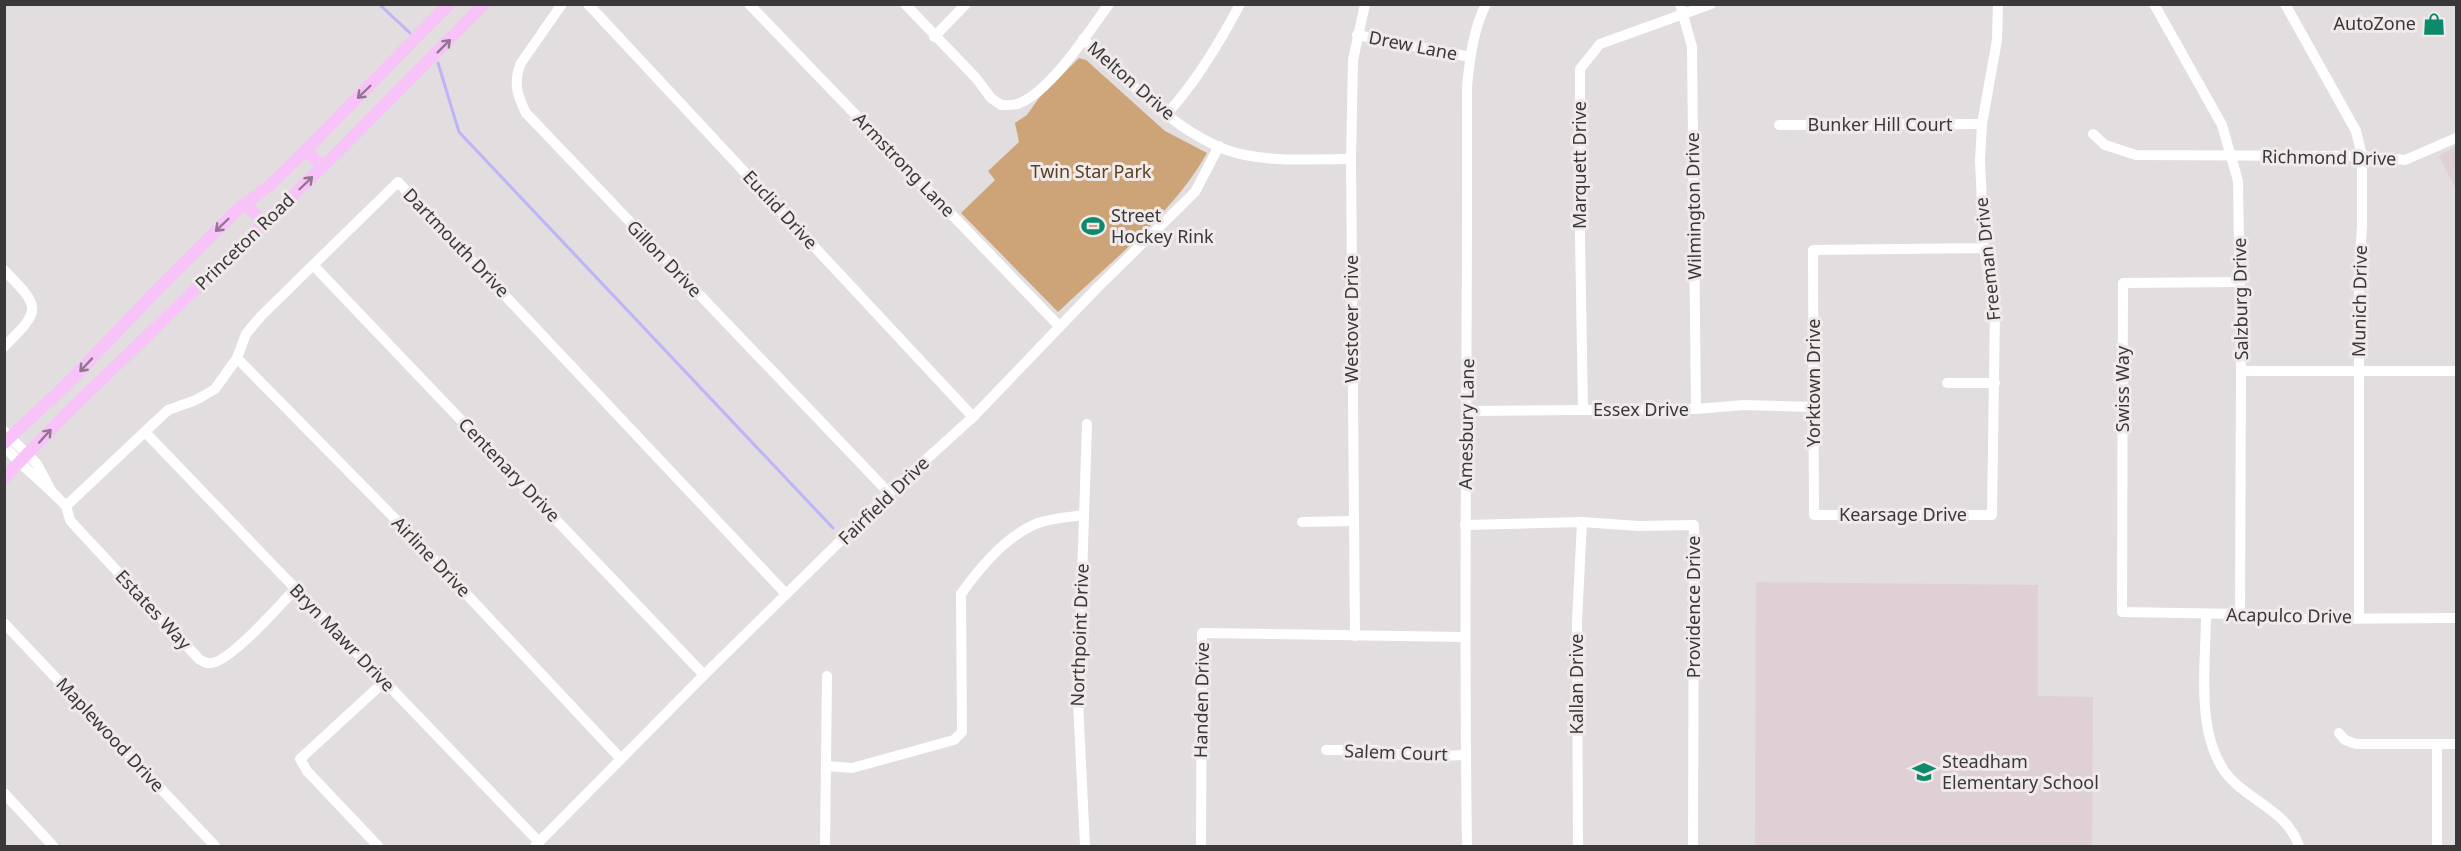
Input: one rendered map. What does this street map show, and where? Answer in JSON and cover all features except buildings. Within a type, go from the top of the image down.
[{"type":"main road","name":"Princeton Road","points":[[6,439],[69,383],[156,291],[245,204],[269,186],[306,150],[394,63],[449,4]]},
{"type":"main road","name":"Princeton Road","points":[[4,478],[69,411],[323,167],[484,4]]},
{"type":"main road","points":[[394,63],[409,80]]},
{"type":"main road","points":[[306,150],[323,167]]},
{"type":"main road","points":[[245,204],[264,223]]},
{"type":"street","name":"Gillon Drive","points":[[562,4],[521,63],[517,73],[516,88],[526,113],[889,494]]},
{"type":"street","name":"Euclid Drive","points":[[588,4],[973,417]]},
{"type":"street","name":"Armstrong Lane","points":[[749,4],[1059,326]]},
{"type":"street","points":[[905,4],[934,37],[976,78],[991,98],[1001,105],[1021,103],[1039,89],[1058,71],[1109,4]]},
{"type":"street","points":[[934,37],[966,4]]},
{"type":"street","points":[[1166,115],[1186,93],[1221,40],[1240,4]]},
{"type":"street","name":"Westover Drive","points":[[1355,636],[1351,159],[1353,60],[1365,4]]},
{"type":"street","name":"Amesbury Lane","points":[[1467,846],[1464,637],[1468,411],[1467,86],[1470,57],[1478,20],[1486,4]]},
{"type":"street","name":"Marquett Drive","points":[[1583,410],[1580,69],[1600,44],[1682,9],[1711,4]]},
{"type":"street","name":"Freeman Drive","points":[[1992,515],[1995,309],[1984,248],[1980,161],[1982,124],[1997,40],[1998,4]]},
{"type":"street","name":"Salzburg Drive","points":[[2154,4],[2222,125],[2238,181],[2241,371],[2240,614]]},
{"type":"street","name":"Munich Drive","points":[[2285,4],[2356,130],[2362,156],[2359,278],[2360,618]]},
{"type":"street","name":"Wilmington Drive","points":[[1682,9],[1692,53],[1696,409]]},
{"type":"street","name":"Drew Lane","points":[[1357,35],[1470,57]]},
{"type":"street","name":"Melton Drive","points":[[1083,39],[1166,115],[1219,146],[1243,155],[1274,159],[1351,159]]},
{"type":"street","name":"Bunker Hill Court","points":[[1779,125],[1982,124]]},
{"type":"street","name":"Richmond Drive","points":[[2093,134],[2105,145],[2136,155],[2362,156],[2405,159],[2457,138]]},
{"type":"street","name":"Fairfield Drive","points":[[537,844],[786,594],[889,494],[973,417],[1059,326],[1195,192],[1219,146]]},
{"type":"street","name":"Dartmouth Drive","points":[[66,506],[168,410],[196,400],[215,389],[237,358],[246,334],[261,316],[398,182],[786,594]]},
{"type":"street","name":"Yorktown Drive","points":[[1814,515],[1813,250],[1984,248]]},
{"type":"street","name":"Centenary Drive","points":[[314,266],[704,675]]},
{"type":"street","points":[[4,270],[29,295],[33,304],[33,314],[27,324],[4,347]]},
{"type":"street","name":"Swiss Way","points":[[2122,612],[2123,283],[2240,282]]},
{"type":"street","name":"Airline Drive","points":[[237,358],[412,536],[621,759]]},
{"type":"street","points":[[2241,371],[2360,369],[2457,371]]},
{"type":"street","points":[[1947,383],[1995,383]]},
{"type":"street","name":"Essex Drive","points":[[1468,411],[1696,409],[1744,405],[1814,407]]},
{"type":"street","name":"Northpoint Drive","points":[[1085,846],[1078,701],[1087,424]]},
{"type":"street","name":"Bryn Mawr Drive","points":[[146,432],[385,681],[537,844]]},
{"type":"street","name":"Estates Way","points":[[6,439],[66,506],[70,520],[76,527],[198,659],[211,664],[226,657],[295,589]]},
{"type":"street","points":[[826,766],[852,768],[954,740],[962,732],[961,594],[972,578],[1014,536],[1039,522],[1084,515]]},
{"type":"street","name":"Kearsage Drive","points":[[1814,515],[1992,515]]},
{"type":"street","points":[[1302,522],[1354,521]]},
{"type":"street","name":"Providence Drive","points":[[1465,525],[1582,522],[1638,526],[1694,525],[1694,846]]},
{"type":"street","name":"Kallan Drive","points":[[1578,846],[1577,622],[1582,522]]},
{"type":"street","name":"Acapulco Drive","points":[[2122,612],[2240,614],[2299,619],[2457,618]]},
{"type":"street","points":[[2206,615],[2206,713],[2211,749],[2224,771],[2235,783],[2282,818],[2297,838],[2300,846]]},
{"type":"street","name":"Maplewood Drive","points":[[4,622],[215,846]]},
{"type":"street","name":"Handen Drive","points":[[1201,846],[1202,633],[1355,636]]},
{"type":"street","points":[[1355,636],[1464,637]]},
{"type":"street","points":[[825,846],[827,676]]},
{"type":"street","points":[[378,846],[307,771],[300,759],[385,681]]},
{"type":"street","points":[[2339,733],[2345,740],[2356,744],[2457,744]]},
{"type":"street","points":[[2437,744],[2437,846]]},
{"type":"street","name":"Salem Court","points":[[1326,750],[1375,750],[1413,757],[1466,755]]},
{"type":"street","points":[[4,794],[53,846]]},
{"type":"shaded area","points":[[2456,146],[2456,189],[2439,156]]},
{"type":"shaded area","name":"Steadham Elementary School","points":[[1756,582],[2038,585],[2038,696],[2093,697],[2092,846],[1755,846]]},
{"type":"green space","name":"Twin Star Park","points":[[1079,58],[1086,60],[1165,131],[1207,153],[1193,175],[1158,217],[1058,312],[961,213],[995,180],[988,171],[1019,142],[1015,123],[1027,115],[1039,98]]},
{"type":"waterway","points":[[379,4],[410,33]]},
{"type":"waterway","points":[[438,63],[459,132],[833,528]]},
{"type":"place","name":"AutoZone","points":[[2434,24]]},
{"type":"place","name":"Street Hockey Rink","points":[[1093,226]]},
{"type":"place","name":"Steadham Elementary School","points":[[1924,772]]}]
